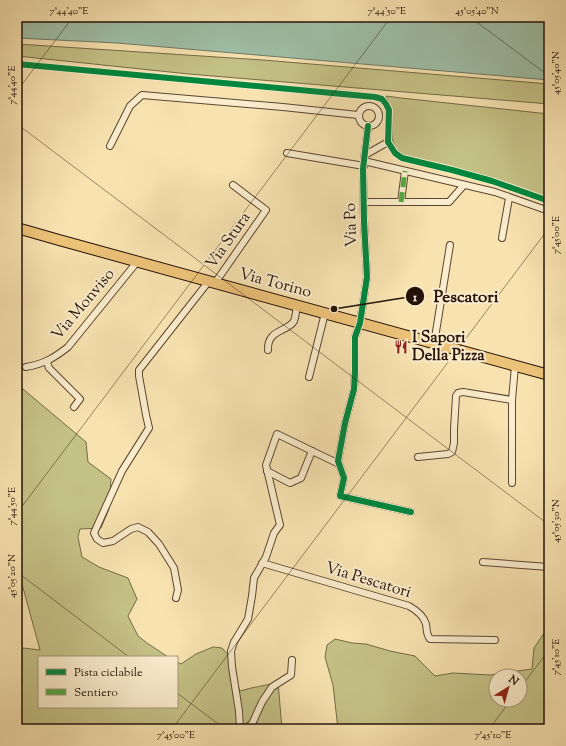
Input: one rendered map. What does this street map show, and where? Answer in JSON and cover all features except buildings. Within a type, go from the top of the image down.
[{"type":"main road","name":"Via Torino","points":[[17,228],[549,375]]},
{"type":"street","points":[[110,146],[130,106],[142,95],[358,115]]},
{"type":"street","points":[[371,105],[379,112],[379,118],[372,126],[368,126],[362,124],[358,115],[363,107],[371,105]]},
{"type":"street","name":"Via Po","points":[[360,323],[367,277],[364,161],[368,126]]},
{"type":"street","points":[[364,161],[388,142]]},
{"type":"street","points":[[287,153],[364,161],[495,192],[549,211]]},
{"type":"street","points":[[401,202],[405,171]]},
{"type":"street","name":"Via Stura","points":[[212,282],[266,210],[233,185]]},
{"type":"street","points":[[364,202],[449,202],[464,185]]},
{"type":"street","points":[[502,238],[509,198]]},
{"type":"street","points":[[434,344],[450,245]]},
{"type":"street","name":"Via Monviso","points":[[26,367],[37,366],[47,362],[68,347],[137,262]]},
{"type":"street","points":[[176,598],[178,590],[174,568],[159,544],[148,532],[138,527],[113,541],[103,543],[97,539],[94,533],[122,471],[149,428],[139,370],[212,282]]},
{"type":"street","points":[[268,350],[268,344],[274,335],[294,321],[297,305]]},
{"type":"street","points":[[309,377],[325,313]]},
{"type":"street","points":[[360,323],[355,337],[354,389],[345,423],[338,461],[344,478],[340,496],[411,512]]},
{"type":"street","name":"Via Monviso","points":[[47,362],[49,368],[80,399],[74,407]]},
{"type":"street","points":[[512,483],[512,400],[515,366]]},
{"type":"street","points":[[418,456],[448,454],[452,452],[454,443],[456,396],[458,393],[463,392],[512,400]]},
{"type":"street","points":[[240,729],[231,651],[234,642],[248,619],[254,578],[266,558],[274,533],[280,525],[266,465],[277,434],[339,464]]},
{"type":"street","points":[[267,471],[290,483],[301,478],[312,451]]},
{"type":"street","points":[[483,562],[549,567]]},
{"type":"street","name":"Via Pescatori","points":[[262,563],[409,606],[416,610],[426,622],[427,636],[430,639],[495,640]]},
{"type":"street","points":[[244,729],[252,724],[262,702],[272,687],[291,675],[292,660]]},
{"type":"shaded area","points":[[17,17],[549,17],[549,80],[117,43],[17,38]]},
{"type":"shaded area","points":[[17,44],[263,60],[549,84],[549,104],[189,74],[17,56]]},
{"type":"shaded area","points":[[386,96],[549,114],[549,198],[493,178],[402,155],[394,145],[391,109]]},
{"type":"shaded area","points":[[17,384],[86,442],[88,462],[111,479],[109,509],[101,528],[80,529],[78,537],[82,557],[99,567],[128,578],[137,599],[128,616],[138,636],[166,656],[38,656],[38,708],[178,708],[178,662],[181,664],[196,654],[213,647],[222,648],[234,661],[237,683],[240,691],[278,682],[282,729],[17,729],[17,656],[23,648],[40,650],[22,584],[17,572]]},
{"type":"shaded area","points":[[549,628],[549,729],[338,729],[333,685],[325,657],[327,645],[335,639],[352,643],[366,644],[415,656],[435,676],[453,673],[488,675],[488,708],[528,708],[528,670],[532,669],[534,648]]},
{"type":"marked path","points":[[401,202],[405,171]]},
{"type":"cycle path","points":[[17,64],[375,97],[382,99],[389,110],[388,142],[395,153],[402,158],[492,181],[549,201]]},
{"type":"cycle path","points":[[368,126],[363,169],[367,277],[360,323],[355,337],[354,389],[345,423],[338,461],[344,478],[340,496],[411,512]]},
{"type":"place","name":"Pescatori","points":[[334,309]]},
{"type":"place","name":"I Sapori Della Pizza","points":[[401,347]]}]
